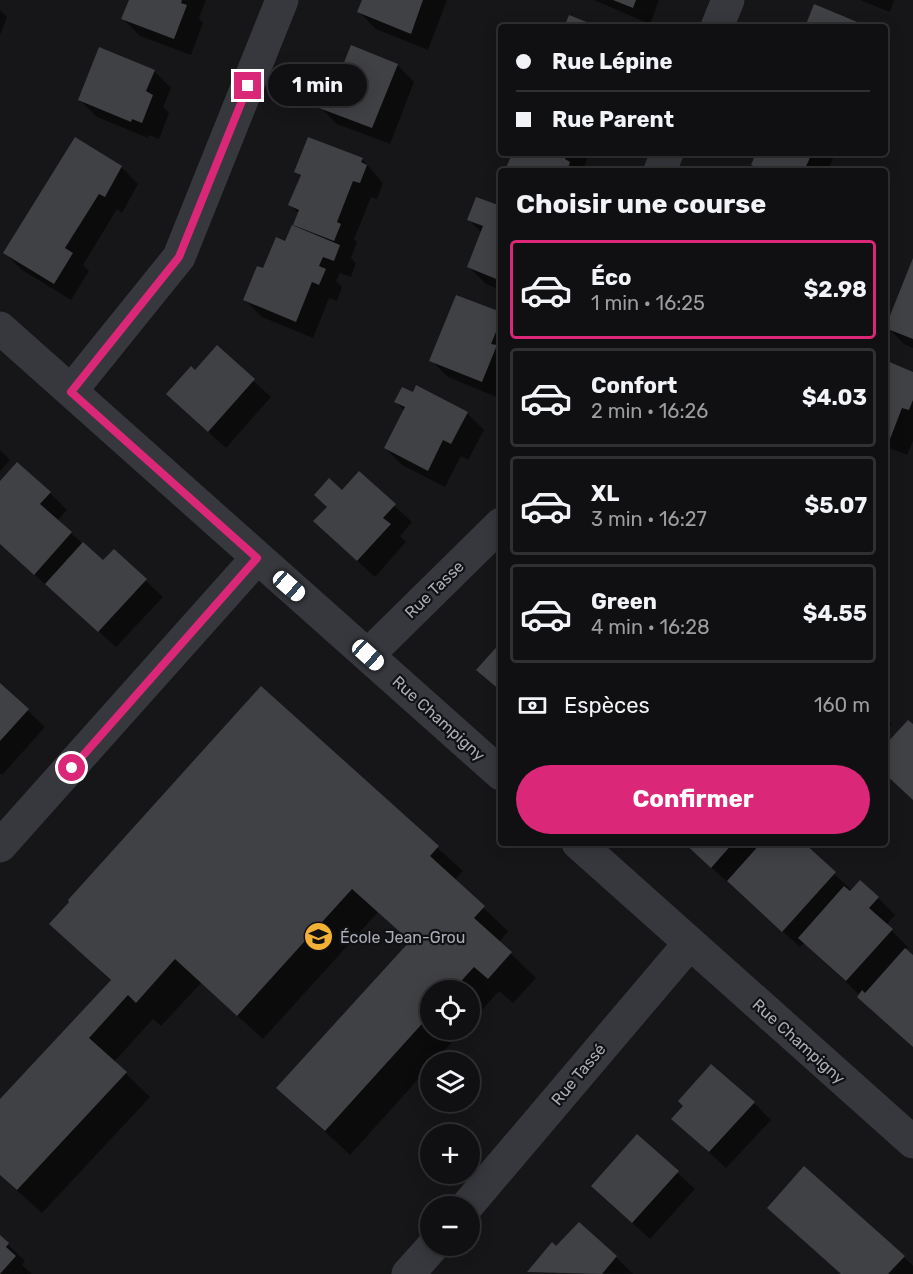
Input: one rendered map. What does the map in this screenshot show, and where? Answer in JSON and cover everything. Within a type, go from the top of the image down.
[{"type":"street","points":[[71,392],[179,257],[282,0]]},
{"type":"street","points":[[718,24],[728,0]]},
{"type":"street","name":"Rue Champigny","points":[[0,328],[498,771]]},
{"type":"street","name":"Rue Tasse","points":[[368,655],[498,527]]},
{"type":"street","points":[[0,846],[257,558]]},
{"type":"street","name":"Rue Champigny","points":[[581,846],[913,1142]]},
{"type":"street","name":"Rue Tassé","points":[[475,1196],[690,943]]},
{"type":"building","points":[[129,0],[182,0],[181,3],[187,5],[174,39],[121,19]]},
{"type":"building","points":[[362,0],[423,0],[411,34],[357,12]]},
{"type":"building","points":[[613,0],[636,0],[633,8]]},
{"type":"building","points":[[814,4],[862,24],[806,24]]},
{"type":"building","points":[[569,15],[592,24],[565,24]]},
{"type":"building","points":[[351,45],[398,64],[372,128],[319,108],[333,72],[339,75]]},
{"type":"building","points":[[99,47],[155,70],[146,91],[153,95],[142,123],[132,119],[131,122],[78,100]]},
{"type":"building","points":[[75,137],[122,166],[105,197],[99,194],[65,248],[73,253],[54,284],[3,253]]},
{"type":"building","points":[[308,137],[363,158],[361,162],[367,165],[360,183],[353,181],[337,222],[341,224],[334,241],[293,225],[299,210],[288,205],[301,175],[294,172]]},
{"type":"building","points":[[511,156],[566,156],[565,159],[570,162],[568,168],[506,168]]},
{"type":"building","points":[[755,156],[811,156],[805,168],[758,168],[751,165]]},
{"type":"building","points":[[476,197],[498,205],[498,280],[467,267],[483,226],[467,220]]},
{"type":"building","points":[[292,225],[340,245],[334,261],[323,257],[319,266],[326,269],[319,285],[312,282],[296,322],[243,300],[257,266],[263,268],[276,237],[285,241]]},
{"type":"building","points":[[913,258],[913,339],[888,329],[888,320]]},
{"type":"building","points":[[456,295],[498,311],[498,327],[491,344],[497,345],[482,382],[429,361]]},
{"type":"building","points":[[217,345],[255,379],[208,432],[166,394],[191,366],[195,370]]},
{"type":"building","points":[[888,361],[913,372],[913,400],[909,410],[902,408],[890,439],[888,438]]},
{"type":"building","points":[[416,385],[468,412],[451,444],[443,440],[428,471],[384,448],[405,407],[394,402],[402,387],[413,392]]},
{"type":"building","points":[[17,462],[51,492],[40,504],[72,532],[34,575],[0,544],[0,481]]},
{"type":"building","points":[[359,471],[396,504],[383,518],[391,524],[357,561],[313,521],[327,507],[314,495],[329,478],[342,490]]},
{"type":"building","points":[[83,542],[103,560],[114,549],[147,579],[98,632],[45,584]]},
{"type":"building","points":[[498,645],[498,688],[476,670]]},
{"type":"building","points":[[0,683],[29,709],[0,741]]},
{"type":"building","points":[[261,686],[439,846],[430,856],[485,906],[474,918],[512,952],[488,979],[474,967],[462,980],[420,980],[420,1026],[325,1131],[276,1088],[410,941],[352,889],[237,1016],[175,959],[136,1003],[128,995],[89,1038],[127,1072],[17,1190],[0,1175],[0,1099],[111,980],[49,924],[69,902],[68,900]]},
{"type":"building","points":[[908,720],[913,724],[913,800],[888,777],[888,742]]},
{"type":"building","points":[[687,846],[730,846],[711,868]]},
{"type":"building","points":[[758,846],[807,846],[836,872],[782,932],[727,881]]},
{"type":"building","points":[[860,880],[879,897],[869,908],[893,929],[846,981],[798,938],[844,886],[850,891]]},
{"type":"building","points":[[905,948],[913,955],[913,1047],[857,997],[862,990],[865,993]]},
{"type":"building","points":[[711,1064],[755,1102],[709,1152],[671,1119],[683,1106],[678,1101]]},
{"type":"building","points":[[637,1134],[679,1171],[632,1223],[591,1186]]},
{"type":"building","points":[[804,1166],[905,1256],[888,1274],[841,1274],[767,1208]]},
{"type":"building","points":[[579,1222],[617,1256],[602,1274],[527,1272],[552,1242],[556,1246]]},
{"type":"building","points":[[0,1235],[9,1243],[6,1247],[16,1256],[0,1274]]},
{"type":"place","name":"École Jean-Grou","points":[[319,937]]},
{"type":"route","points":[[72,768],[257,558],[71,392],[179,257],[248,86]]}]
